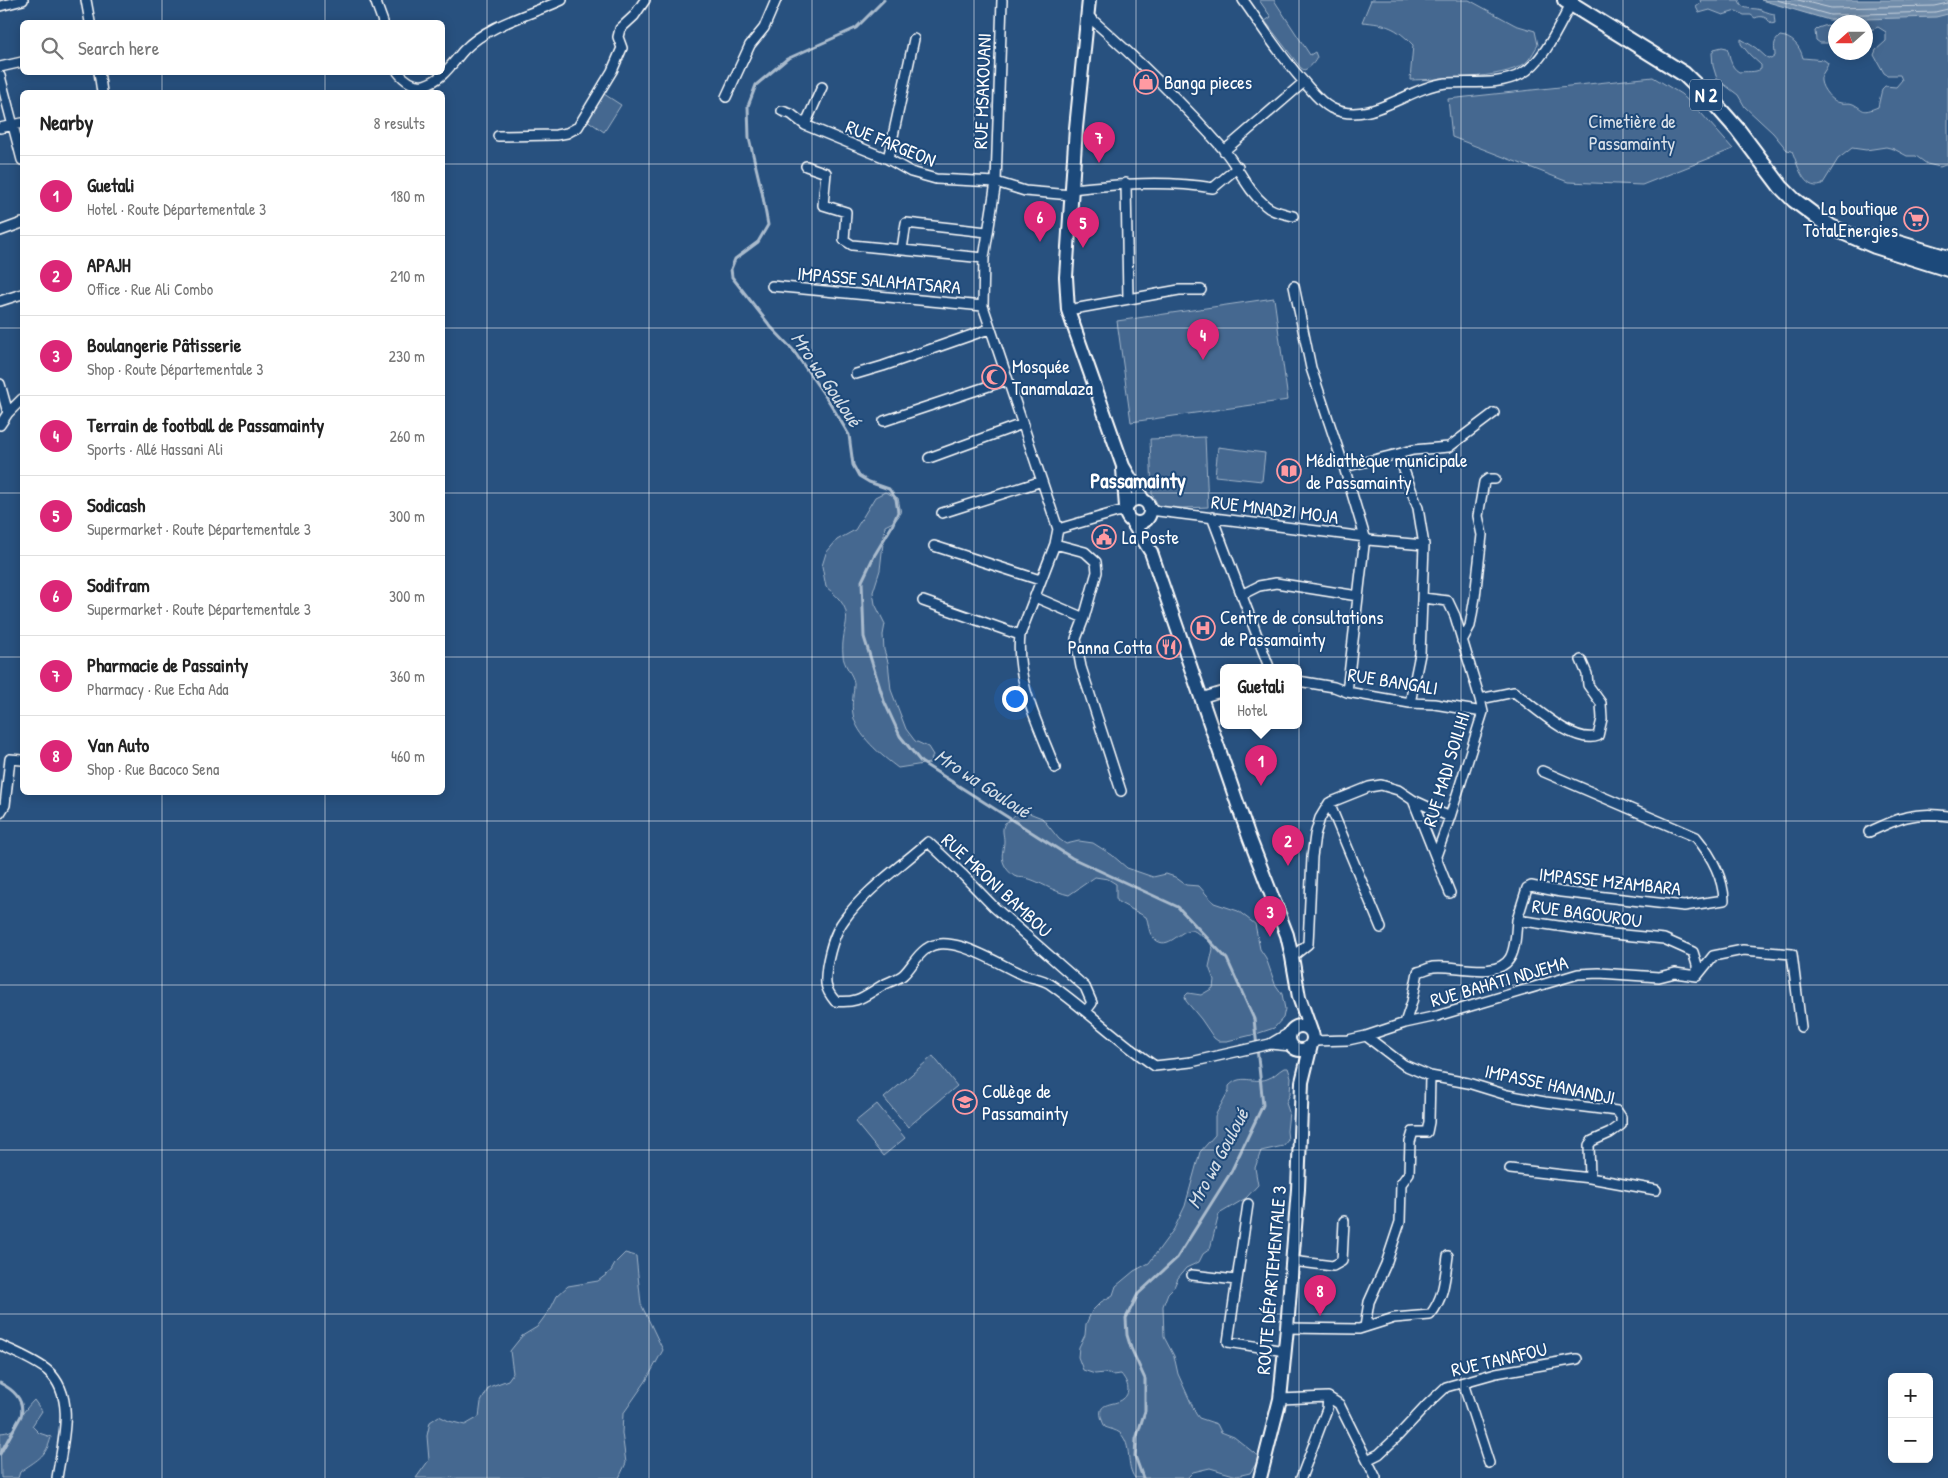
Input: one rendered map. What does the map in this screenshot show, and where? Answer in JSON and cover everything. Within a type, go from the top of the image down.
[{"type":"main road","name":"ROUTE DÉPARTEMENTALE 3","points":[[1088,0],[1076,128],[1066,277],[1068,310],[1123,466],[1147,509],[1151,552]]},
{"type":"main road","name":"N 2","points":[[1568,2],[1684,74],[1732,124],[1781,187],[1794,200],[1831,227],[1875,246],[1947,266]]},
{"type":"main road","name":"ROUTE DÉPARTEMENTALE 3","points":[[1123,466],[1128,513],[1151,552],[1249,837],[1286,935],[1299,997],[1311,1039],[1302,1082],[1298,1189],[1288,1328],[1280,1399],[1260,1478]]},
{"type":"main road","points":[[1135,499],[1147,509],[1140,523],[1128,513],[1131,500],[1135,499]]},
{"type":"main road","name":"ROUTE DÉPARTEMENTALE 3","points":[[1299,997],[1292,1039],[1302,1082]]},
{"type":"main road","points":[[1301,1026],[1311,1039],[1304,1050],[1292,1039],[1301,1026]]},
{"type":"street","points":[[0,6],[23,0]]},
{"type":"street","points":[[86,0],[90,20]]},
{"type":"street","points":[[375,0],[382,20]]},
{"type":"street","points":[[445,72],[478,37],[562,0]]},
{"type":"street","points":[[498,136],[556,135],[567,133],[578,127],[612,71],[622,48],[618,38],[620,29],[634,16],[645,0]]},
{"type":"street","points":[[726,97],[750,45],[764,28],[776,0]]},
{"type":"street","name":"RUE MSAKOUANI","points":[[1002,0],[996,182],[984,258],[983,306],[989,329],[1058,529]]},
{"type":"street","points":[[1243,0],[1290,68],[1329,107],[1345,113],[1365,113],[1416,91],[1444,83],[1492,82],[1521,74],[1540,56],[1552,39],[1568,2]]},
{"type":"street","points":[[1088,16],[1168,88],[1238,167],[1249,188],[1265,206],[1274,211],[1293,216]]},
{"type":"street","points":[[888,159],[914,38]]},
{"type":"street","points":[[0,67],[20,62]]},
{"type":"street","points":[[99,75],[102,90]]},
{"type":"street","points":[[401,75],[416,85],[423,85],[442,75]]},
{"type":"street","points":[[0,76],[18,124],[20,142]]},
{"type":"street","points":[[1224,151],[1304,82]]},
{"type":"street","points":[[805,125],[822,87]]},
{"type":"street","name":"RUE FARGEON","points":[[782,111],[791,114],[805,125],[888,159],[911,172],[936,179],[996,182],[1025,191],[1072,192],[1126,184],[1189,184],[1213,188],[1238,167]]},
{"type":"street","points":[[0,128],[18,124]]},
{"type":"street","points":[[806,166],[826,173],[823,205],[846,212],[844,240],[852,244],[984,258]]},
{"type":"street","points":[[1126,184],[1128,299]]},
{"type":"street","points":[[902,249],[906,223],[987,232]]},
{"type":"street","points":[[0,231],[20,224]]},
{"type":"street","name":"IMPASSE SALAMATSARA","points":[[772,286],[983,306]]},
{"type":"street","points":[[1294,286],[1311,368],[1365,536],[1347,692]]},
{"type":"street","points":[[1068,310],[1179,290],[1201,290]]},
{"type":"street","points":[[0,301],[20,295]]},
{"type":"street","points":[[856,374],[989,329]]},
{"type":"street","points":[[884,421],[1007,380]]},
{"type":"street","points":[[0,384],[8,413]]},
{"type":"street","points":[[0,425],[8,413],[20,401]]},
{"type":"street","points":[[1344,467],[1413,450],[1448,447],[1494,413]]},
{"type":"street","points":[[929,458],[1022,424]]},
{"type":"street","points":[[1398,454],[1418,508],[1424,544],[1420,654],[1410,703]]},
{"type":"street","points":[[1462,641],[1470,626],[1475,597],[1482,535],[1478,516],[1484,482],[1488,479],[1494,479]]},
{"type":"street","points":[[942,513],[1042,481]]},
{"type":"street","name":"RUE MNADZI MOJA","points":[[1147,509],[1365,536],[1368,540],[1424,544]]},
{"type":"street","points":[[1055,768],[1023,683],[1020,662],[1020,635],[1055,544],[1058,529],[1117,512],[1128,513]]},
{"type":"street","points":[[1212,517],[1268,664]]},
{"type":"street","points":[[1055,544],[1085,552],[1096,562],[1097,572],[1076,639],[1081,667],[1121,791]]},
{"type":"street","points":[[934,546],[1040,580]]},
{"type":"street","points":[[1241,595],[1259,586],[1276,583],[1358,596]]},
{"type":"street","points":[[1035,597],[1084,618]]},
{"type":"street","name":"RUE MADI SOILIHI","points":[[1422,598],[1448,601],[1455,616],[1480,698],[1482,712],[1436,856]]},
{"type":"street","points":[[923,601],[1020,635]]},
{"type":"street","points":[[1480,698],[1514,692],[1557,725],[1593,738],[1600,733],[1602,719],[1601,703],[1588,684],[1587,674],[1581,660]]},
{"type":"street","name":"RUE BANGALI","points":[[1302,682],[1410,703],[1434,704],[1482,712]]},
{"type":"street","points":[[1201,698],[1220,692]]},
{"type":"street","points":[[0,813],[6,805],[10,759],[20,760]]},
{"type":"street","name":"IMPASSE MZAMBARA","points":[[1518,920],[1523,899],[1528,888],[1531,886],[1560,892],[1684,906],[1724,900],[1715,866],[1696,837],[1542,771]]},
{"type":"street","points":[[1292,957],[1308,944],[1312,857],[1315,835],[1320,818],[1330,803],[1370,787],[1382,785],[1398,790],[1413,800],[1450,817]]},
{"type":"street","points":[[1413,800],[1450,893]]},
{"type":"street","points":[[1330,803],[1381,928]]},
{"type":"street","points":[[1869,832],[1902,817],[1924,813],[1948,816]]},
{"type":"street","name":"RUE MRONI BAMBOU","points":[[928,842],[994,907],[1085,987],[1092,1003],[1086,1011],[1047,982],[1023,975],[979,953],[943,943],[928,947],[916,956],[903,975],[864,998],[849,1003],[834,1001],[826,991],[826,974],[830,948],[843,920],[890,874],[928,842]]},
{"type":"street","name":"RUE BAGOUROU","points":[[1405,1023],[1412,1002],[1418,972],[1433,967],[1488,970],[1506,964],[1512,956],[1518,920],[1613,934],[1664,939],[1693,952],[1697,965],[1697,976]]},
{"type":"street","points":[[1697,976],[1713,956],[1742,950],[1792,954],[1801,1027]]},
{"type":"street","name":"RUE BAHATI NDJEMA","points":[[1311,1039],[1348,1040],[1366,1036],[1405,1023],[1437,1016],[1578,974],[1599,973],[1659,977],[1675,973],[1697,976]]},
{"type":"street","points":[[1086,1011],[1133,1051],[1155,1066],[1191,1062],[1292,1039]]},
{"type":"street","name":"IMPASSE HANANDJI","points":[[1366,1036],[1404,1065],[1430,1076],[1468,1083],[1507,1095],[1545,1102],[1618,1111],[1621,1117],[1621,1125],[1610,1133],[1592,1141],[1589,1145],[1590,1178]]},
{"type":"street","points":[[1365,1327],[1369,1302],[1386,1264],[1400,1222],[1400,1191],[1403,1180],[1409,1173],[1410,1142],[1413,1132],[1427,1132],[1430,1076]]},
{"type":"street","points":[[1510,1169],[1590,1178],[1656,1190]]},
{"type":"street","points":[[1248,1204],[1228,1342],[1285,1351]]},
{"type":"street","points":[[1292,1261],[1333,1266],[1342,1262],[1344,1221]]},
{"type":"street","points":[[1288,1328],[1359,1329],[1394,1318],[1430,1315],[1437,1306],[1444,1289],[1448,1256]]},
{"type":"street","points":[[1192,1275],[1236,1280]]},
{"type":"street","points":[[0,1345],[47,1370],[55,1379],[62,1394],[66,1410],[57,1478]]},
{"type":"street","name":"RUE TANAFOU","points":[[1367,1460],[1379,1454],[1446,1388],[1496,1373],[1577,1359]]},
{"type":"street","points":[[1463,1383],[1489,1463]]},
{"type":"street","points":[[1300,1478],[1327,1410],[1328,1397]]},
{"type":"street","points":[[1280,1399],[1328,1397],[1339,1404],[1376,1478]]},
{"type":"green space","points":[[1259,0],[1274,0],[1310,55],[1315,52],[1317,57],[1308,68],[1304,70],[1301,68],[1265,21],[1271,17]]},
{"type":"green space","points":[[1371,0],[1469,0],[1515,25],[1535,31],[1538,45],[1524,64],[1501,73],[1469,77],[1410,80],[1413,45],[1396,30],[1378,24],[1362,22]]},
{"type":"green space","points":[[1700,0],[1739,0],[1746,8],[1759,9],[1774,14],[1775,23],[1771,24],[1764,17],[1755,18],[1736,11],[1723,15],[1710,10],[1699,13],[1696,7],[1701,3]]},
{"type":"green space","points":[[1948,0],[1948,164],[1940,167],[1927,164],[1916,156],[1907,156],[1886,147],[1866,150],[1852,148],[1838,159],[1822,185],[1815,186],[1805,180],[1792,151],[1787,150],[1773,133],[1745,107],[1738,95],[1717,79],[1713,66],[1712,53],[1714,49],[1727,48],[1732,64],[1739,72],[1756,71],[1761,69],[1761,65],[1741,44],[1741,39],[1771,59],[1775,56],[1774,45],[1780,36],[1788,38],[1795,43],[1803,58],[1824,60],[1828,63],[1821,81],[1825,91],[1831,98],[1838,102],[1853,104],[1864,110],[1878,107],[1882,89],[1885,86],[1896,87],[1902,80],[1900,75],[1887,75],[1884,73],[1874,55],[1876,50],[1886,41],[1886,32],[1878,27],[1873,29],[1873,15],[1848,15]]},
{"type":"green space","points":[[1828,26],[1828,43],[1820,43],[1816,40],[1815,31],[1818,28]]},
{"type":"green space","name":"Cimetière de Passamaïnty","points":[[1653,77],[1681,94],[1733,149],[1642,185],[1568,182],[1452,137],[1448,99]]},
{"type":"green space","points":[[604,94],[621,105],[604,132],[587,120]]},
{"type":"green space","points":[[1274,298],[1288,400],[1131,422],[1117,321]]},
{"type":"green space","points":[[1205,437],[1208,507],[1160,509],[1152,494],[1150,439]]},
{"type":"green space","points":[[1218,447],[1265,453],[1262,481],[1215,476]]},
{"type":"green space","points":[[885,492],[898,498],[901,513],[895,521],[885,526],[880,570],[873,592],[875,604],[885,624],[883,635],[884,650],[888,662],[891,690],[906,729],[915,741],[928,747],[933,755],[930,763],[898,768],[864,737],[855,722],[852,706],[854,683],[843,655],[846,612],[837,596],[826,587],[822,566],[826,553],[837,540],[855,530],[875,497]]},
{"type":"green space","points":[[1024,811],[1042,818],[1059,839],[1066,844],[1079,841],[1093,843],[1112,855],[1127,868],[1153,877],[1166,874],[1175,877],[1186,885],[1199,886],[1214,903],[1238,911],[1255,924],[1260,949],[1266,958],[1275,984],[1282,994],[1285,1009],[1283,1018],[1274,1028],[1256,1034],[1227,1041],[1218,1041],[1214,1038],[1186,1001],[1185,996],[1188,993],[1201,995],[1213,988],[1214,980],[1209,967],[1213,949],[1209,942],[1193,930],[1185,931],[1167,942],[1157,941],[1151,934],[1146,917],[1118,902],[1116,898],[1116,884],[1108,879],[1095,877],[1069,895],[1031,879],[1014,876],[1007,869],[1003,861],[1003,828],[1005,823],[1016,814]]},
{"type":"green space","points":[[933,1056],[957,1086],[908,1127],[884,1098]]},
{"type":"green space","points":[[1284,1068],[1288,1068],[1291,1077],[1290,1094],[1286,1103],[1289,1112],[1288,1140],[1283,1146],[1261,1151],[1255,1168],[1258,1185],[1246,1198],[1219,1214],[1210,1249],[1203,1254],[1199,1262],[1186,1268],[1168,1293],[1163,1306],[1164,1337],[1174,1356],[1178,1374],[1196,1414],[1199,1418],[1217,1424],[1221,1432],[1234,1437],[1259,1457],[1258,1461],[1250,1473],[1237,1476],[1210,1468],[1193,1472],[1187,1478],[1135,1478],[1130,1467],[1124,1438],[1120,1433],[1105,1427],[1101,1418],[1102,1408],[1126,1396],[1128,1390],[1127,1383],[1121,1374],[1095,1374],[1083,1370],[1078,1357],[1079,1347],[1085,1335],[1086,1324],[1092,1311],[1101,1302],[1113,1295],[1116,1286],[1134,1271],[1149,1263],[1174,1229],[1185,1206],[1200,1152],[1215,1135],[1215,1116],[1229,1090],[1229,1086],[1243,1079],[1267,1079]]},
{"type":"green space","points":[[877,1104],[905,1138],[883,1156],[855,1122]]},
{"type":"green space","points":[[625,1253],[636,1256],[641,1304],[663,1350],[646,1381],[623,1414],[622,1433],[626,1463],[619,1478],[416,1478],[429,1460],[427,1436],[430,1422],[439,1416],[465,1425],[479,1417],[481,1402],[489,1387],[508,1380],[513,1373],[510,1351],[522,1336],[537,1327],[557,1296],[568,1286],[598,1281],[611,1271],[616,1262]]},
{"type":"green space","points":[[34,1400],[42,1411],[32,1426],[39,1433],[51,1437],[49,1444],[36,1461],[20,1472],[18,1478],[1,1478],[0,1433],[13,1429]]},
{"type":"water","points":[[1761,0],[1948,0],[1948,14],[1936,17],[1873,19],[1873,15],[1828,15],[1828,20]]},
{"type":"waterway","name":"Mro wa Gouloué","points":[[884,0],[856,28],[787,59],[756,85],[748,106],[749,138],[768,225],[758,242],[735,259],[731,269],[732,277],[771,327],[793,350],[830,403],[849,435],[853,465],[859,476],[869,482],[889,489],[896,499],[898,512],[862,581],[864,637],[884,701],[900,736],[921,762],[1072,858],[1178,907],[1227,959],[1254,1019],[1263,1105],[1231,1172],[1177,1258],[1138,1294],[1126,1318],[1127,1335],[1131,1348],[1145,1379],[1145,1411],[1136,1439],[1135,1456],[1143,1478]]},
{"type":"waterway","points":[[0,1383],[14,1392],[20,1400],[22,1410],[21,1416],[0,1454]]},
{"type":"place","name":"Banga pieces","points":[[1146,82]]},
{"type":"place","name":"Pharmacie de Passainty","points":[[1099,163]]},
{"type":"place","name":"La boutique TotalEnergies","points":[[1916,219]]},
{"type":"place","name":"Sodifram","points":[[1040,242]]},
{"type":"place","name":"Sodicash","points":[[1083,248]]},
{"type":"place","name":"Terrain de football de Passamainty","points":[[1203,360]]},
{"type":"place","name":"Mosquée Tanamalaza","points":[[994,377]]},
{"type":"place","name":"Médiathèque municipale de Passamainty","points":[[1289,471]]},
{"type":"place","name":"La Poste","points":[[1104,537]]},
{"type":"place","name":"Centre de consultations de Passamainty","points":[[1203,628]]},
{"type":"place","name":"Panna Cotta","points":[[1169,647]]},
{"type":"place","name":"Guetali","points":[[1261,786]]},
{"type":"place","name":"APAJH","points":[[1288,866]]},
{"type":"place","name":"Boulangerie Pâtisserie","points":[[1270,937]]},
{"type":"place","name":"Collège de Passamainty","points":[[965,1102]]},
{"type":"place","name":"Van Auto","points":[[1320,1316]]},
{"type":"district","name":"Passamainty","points":[[1138,480]]}]
